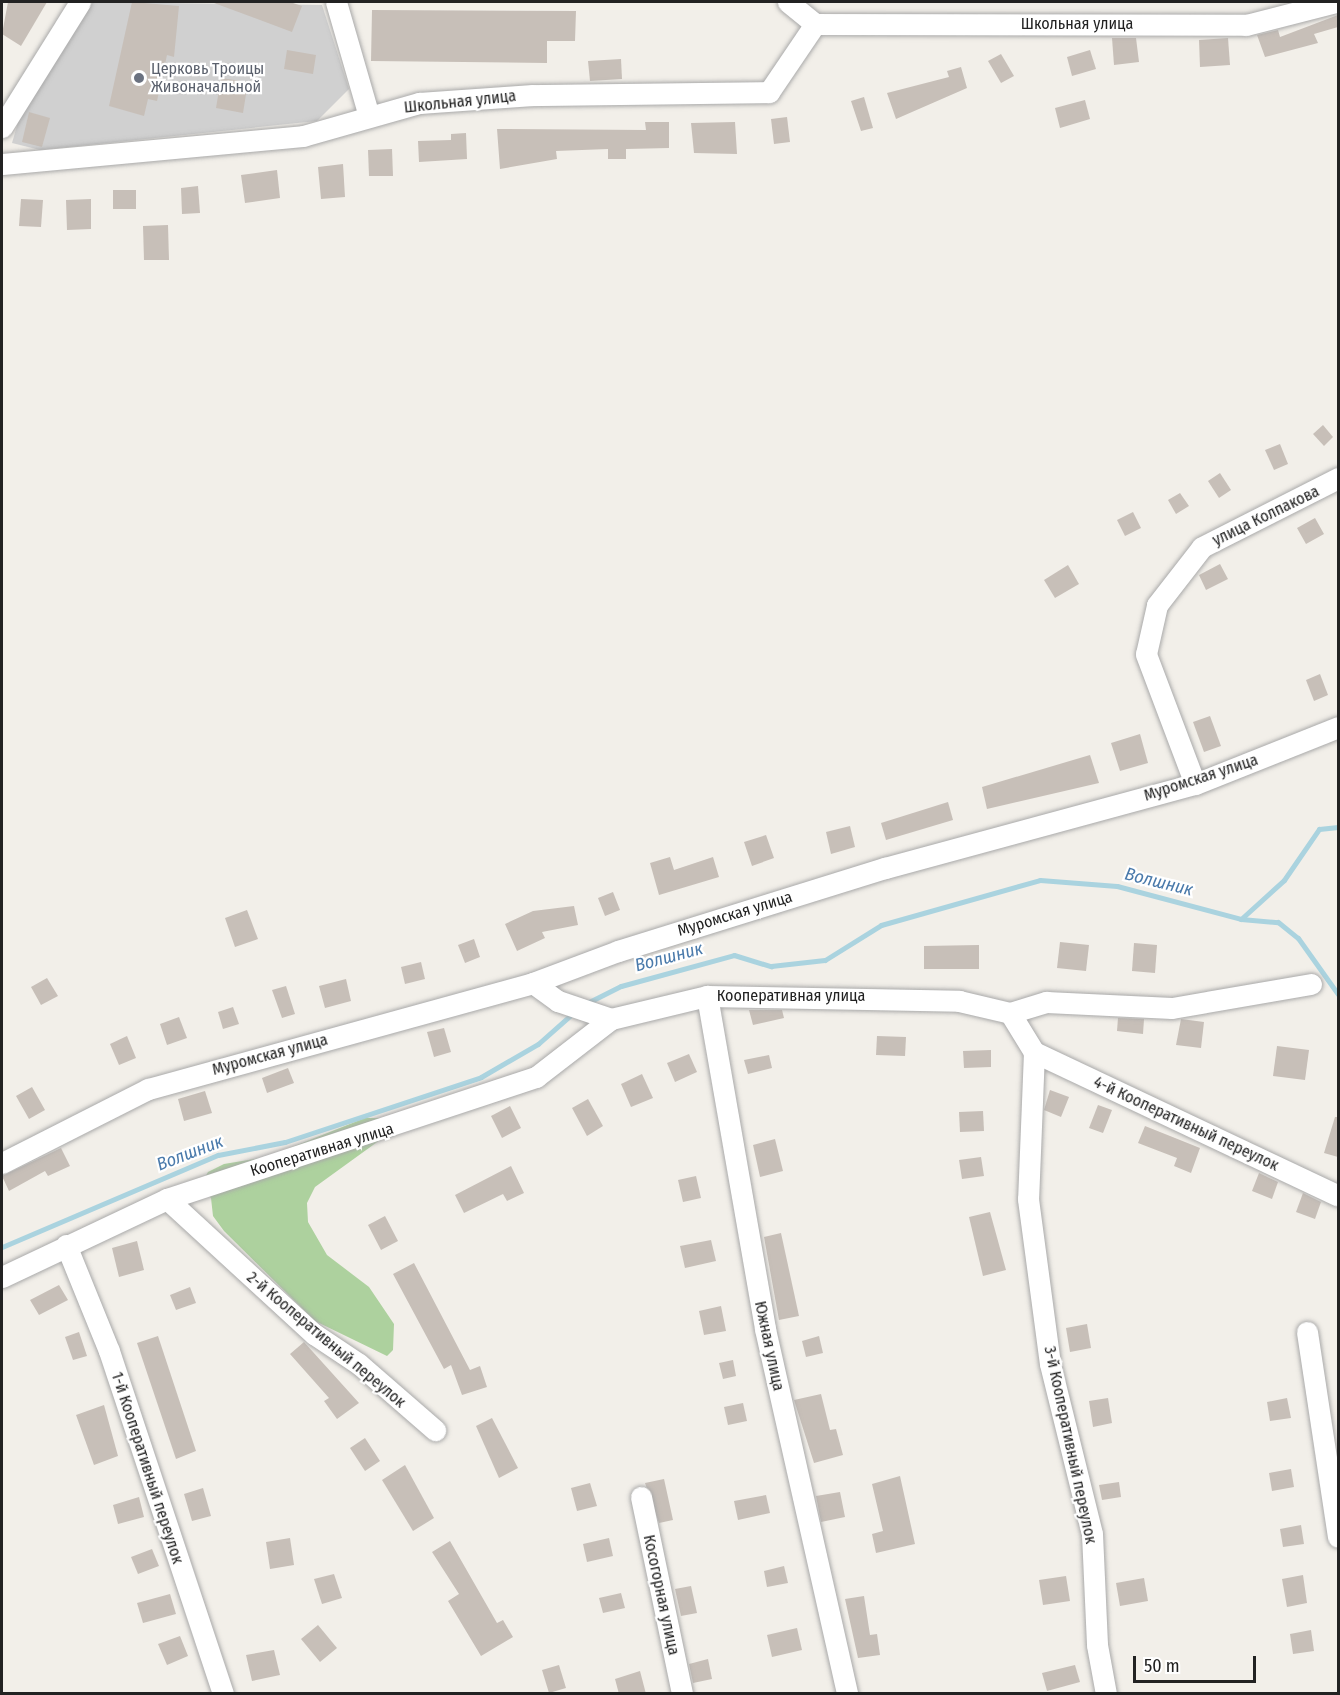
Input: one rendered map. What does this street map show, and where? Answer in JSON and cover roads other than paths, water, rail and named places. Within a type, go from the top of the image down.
[{"type":"street","points":[[2,127],[80,2]]},
{"type":"street","points":[[336,2],[369,116]]},
{"type":"street","points":[[788,2],[815,24]]},
{"type":"street","name":"Школьная улица","points":[[2,164],[236,145],[303,136],[419,104],[533,95],[769,92],[815,24],[1246,25],[1336,2]]},
{"type":"street","name":"улица Колпакова","points":[[1195,784],[1146,654],[1157,605],[1202,547],[1338,478]]},
{"type":"street","name":"Муромская улица","points":[[2,1162],[148,1089],[533,983],[618,951],[885,868],[1195,784],[1338,727]]},
{"type":"street","points":[[533,983],[558,1000],[611,1019]]},
{"type":"street","points":[[1034,1052],[1010,1013],[1046,1002],[1172,1008],[1311,984]]},
{"type":"street","name":"Кооперативная улица","points":[[2,1277],[167,1199],[536,1077],[611,1019],[707,996],[959,1001],[1010,1013]]},
{"type":"street","name":"Южная улица","points":[[707,996],[765,1329],[847,1694]]},
{"type":"street","name":"4-й Кооперативный переулок","points":[[1034,1052],[1338,1196]]},
{"type":"street","name":"3-й Кооперативный переулок","points":[[1034,1052],[1028,1199],[1050,1364],[1092,1534],[1097,1645],[1106,1694]]},
{"type":"street","name":"2-й Кооперативный переулок","points":[[167,1199],[314,1334],[359,1364],[435,1430]]},
{"type":"street","name":"1-й Кооперативный переулок","points":[[66,1245],[109,1351],[223,1694]]},
{"type":"street","points":[[1307,1332],[1338,1537]]},
{"type":"street","name":"Косогорная улица","points":[[641,1497],[682,1694]]},
{"type":"waterway","name":"Волшник","points":[[585,1004],[621,986],[734,955],[771,966],[825,960],[881,925],[1040,880],[1117,886],[1241,919],[1284,880],[1319,829],[1338,827]]},
{"type":"waterway","points":[[1241,919],[1278,922],[1298,938],[1338,994]]},
{"type":"waterway","name":"Волшник","points":[[2,1247],[218,1155],[285,1142],[481,1077],[538,1044],[573,1013]]},
{"type":"place","name":"Церковь Троицы Живоначальной","points":[[139,78]]}]
